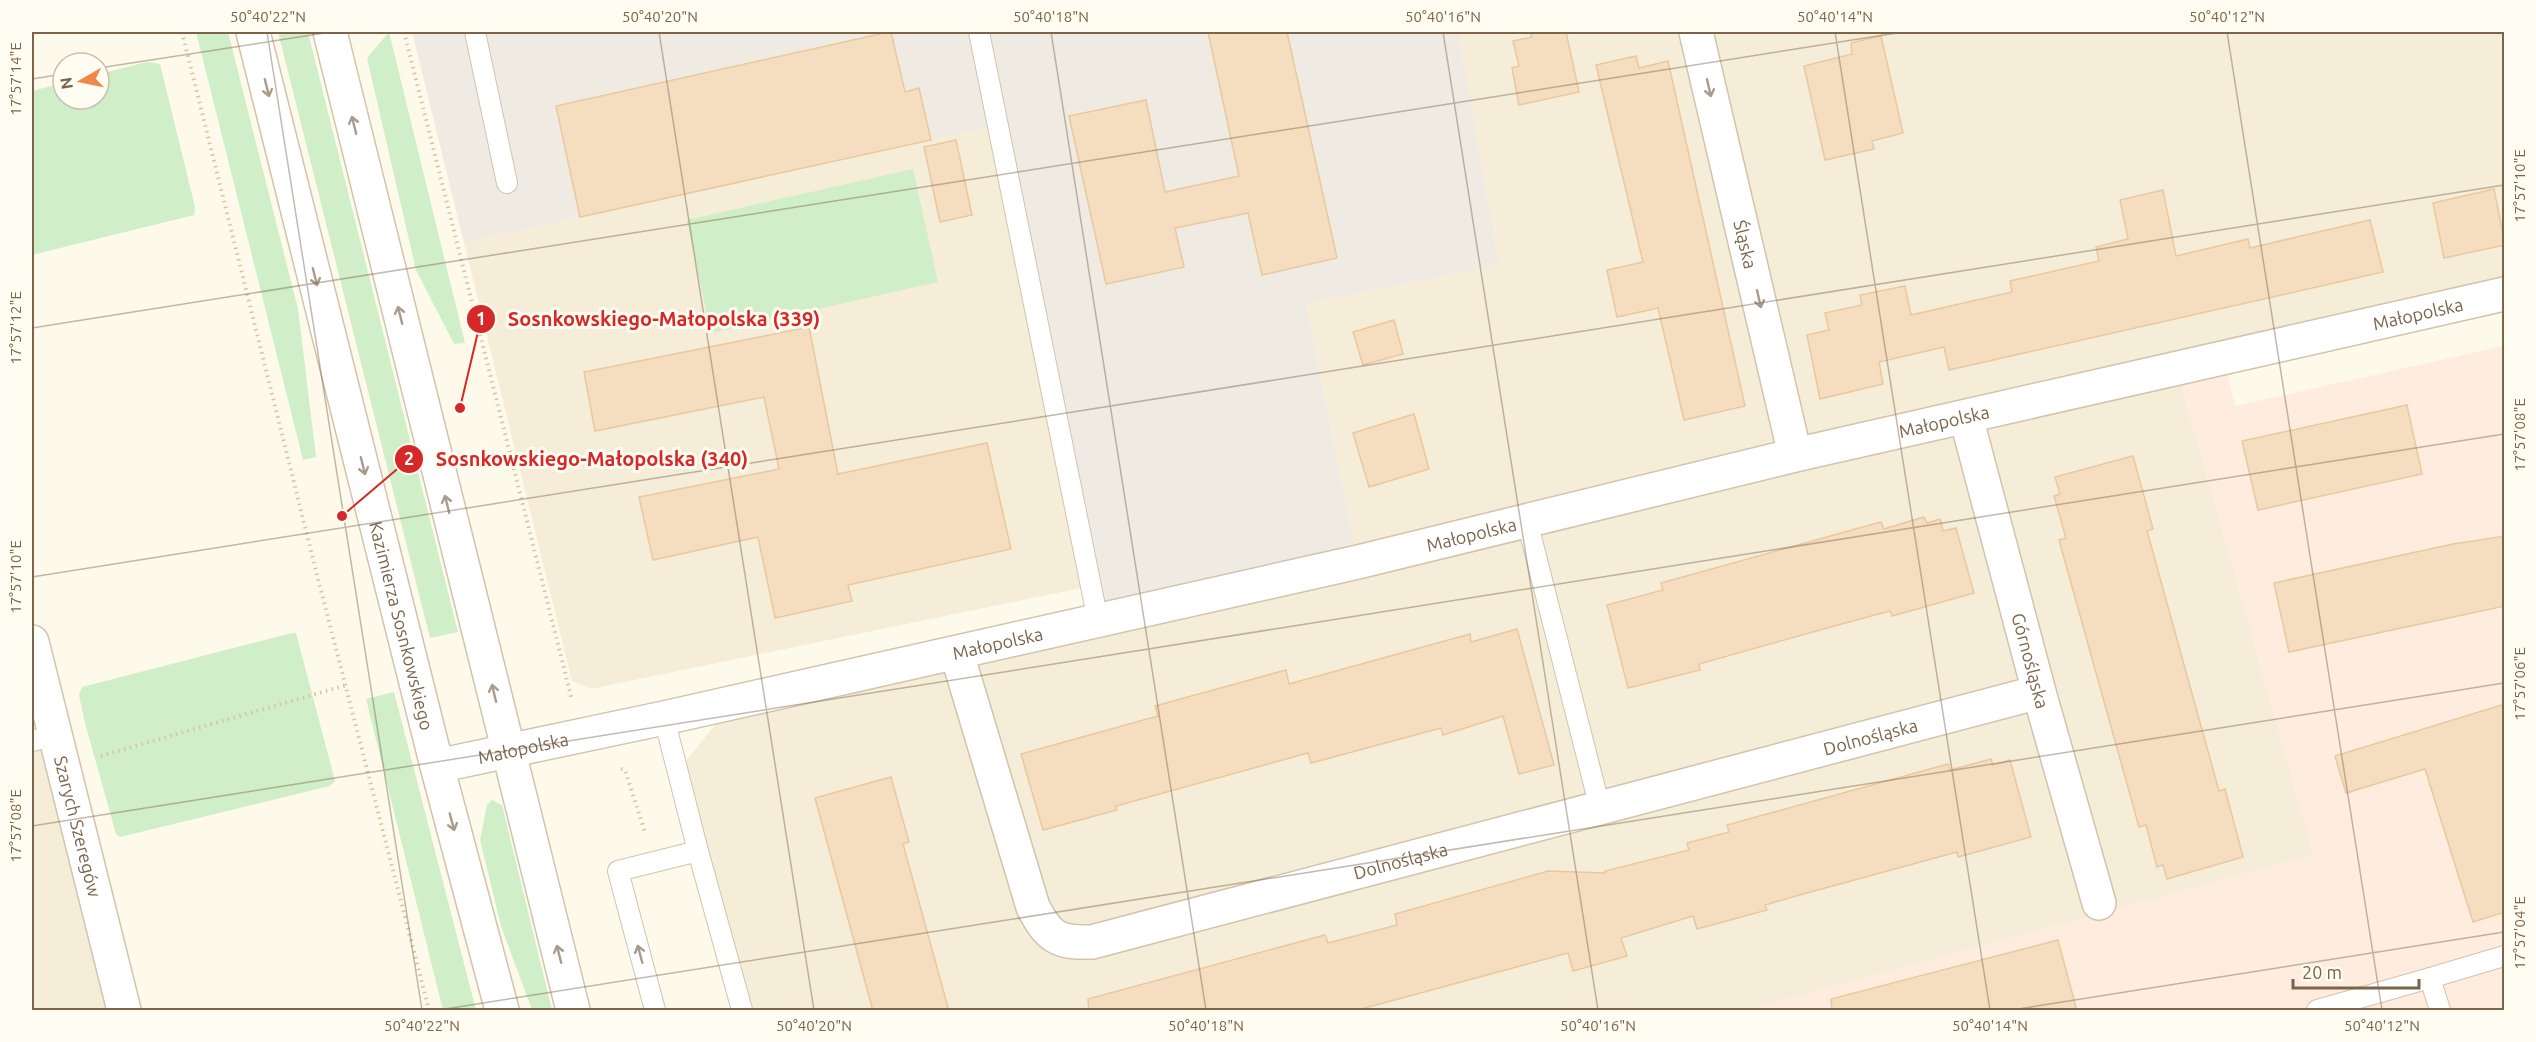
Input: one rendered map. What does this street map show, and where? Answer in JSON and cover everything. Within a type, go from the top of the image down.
[{"type":"street","name":"Kazimierza Sosnkowskiego","points":[[253,32],[437,765],[502,1011]]},
{"type":"street","name":"Śląska","points":[[1696,32],[1795,455]]},
{"type":"street","points":[[338,33],[507,750],[573,1011]]},
{"type":"street","name":"Małopolska","points":[[437,765],[957,654],[1358,562],[1795,455],[2505,294]]},
{"type":"street","name":"Górnośląska","points":[[1966,417],[2039,692],[2099,903]]},
{"type":"street","name":"Szarych Szeregów","points":[[32,642],[43,738],[63,767],[124,1011]]},
{"type":"street","name":"Dolnośląska","points":[[957,654],[1033,907],[1044,928],[1056,938],[1069,943],[1092,942],[2039,692]]},
{"type":"lane","points":[[475,32],[507,183]]},
{"type":"lane","points":[[979,32],[1098,621]]},
{"type":"lane","points":[[1527,521],[1600,808]]},
{"type":"lane","points":[[664,718],[742,1011]]},
{"type":"lane","points":[[655,1011],[618,871],[698,851]]},
{"type":"lane","points":[[2317,1011],[2505,956]]},
{"type":"lane","points":[[2430,978],[2440,1011]]},
{"type":"path","points":[[182,32],[318,579],[429,1011]]},
{"type":"path","points":[[405,32],[586,760],[625,770],[655,862]]},
{"type":"path","points":[[63,767],[347,685]]},
{"type":"shaded area","points":[[412,32],[1459,32],[1499,265],[1306,304],[1358,562],[1098,621],[998,125],[464,243]]},
{"type":"shaded area","points":[[1459,32],[2504,32],[2504,294],[2177,369],[2314,855],[1748,1010],[742,1010],[677,772],[733,703],[1358,562],[1306,304],[1498,265]]},
{"type":"shaded area","points":[[998,124],[1091,586],[591,689],[572,681],[464,243]]},
{"type":"shaded area","points":[[2504,346],[2504,1010],[1748,1010],[2313,855],[2177,369],[2224,358],[2235,406]]},
{"type":"shaded area","points":[[55,735],[124,1010],[32,1010],[32,741]]},
{"type":"green space","points":[[196,32],[228,32],[298,309],[316,457],[303,460]]},
{"type":"green space","points":[[278,32],[308,32],[458,632],[430,638]]},
{"type":"green space","points":[[389,32],[465,343],[454,344],[416,270],[367,58]]},
{"type":"green space","points":[[147,62],[160,64],[195,207],[194,215],[32,255],[32,91],[51,86],[51,111],[111,111],[111,71]]},
{"type":"green space","points":[[913,169],[938,282],[711,333],[687,220]]},
{"type":"green space","points":[[296,633],[335,781],[330,786],[120,837],[116,834],[85,723],[79,695],[82,687]]},
{"type":"green space","points":[[394,692],[476,1010],[443,1010],[366,699]]},
{"type":"green space","points":[[492,800],[502,805],[552,1010],[532,1010],[501,926],[480,840],[487,805]]},
{"type":"building","points":[[891,32],[905,92],[919,88],[931,140],[580,217],[556,106]]},
{"type":"building","points":[[1208,32],[1287,32],[1337,258],[1262,275],[1248,213],[1175,228],[1184,267],[1106,284],[1069,116],[1146,100],[1165,192],[1239,176]]},
{"type":"building","points":[[1530,32],[1566,32],[1579,92],[1519,105],[1512,68],[1519,66],[1513,41],[1532,37]]},
{"type":"building","points":[[1881,36],[1903,133],[1872,141],[1874,149],[1825,160],[1804,66],[1852,54],[1851,43]]},
{"type":"building","points":[[1636,56],[1639,68],[1668,61],[1745,406],[1684,420],[1658,308],[1617,317],[1607,270],[1643,262],[1596,65]]},
{"type":"building","points":[[956,140],[972,215],[940,222],[924,147]]},
{"type":"building","points":[[2494,189],[2505,245],[2444,258],[2433,203]]},
{"type":"building","points":[[2163,190],[2176,256],[2248,239],[2250,248],[2370,220],[2383,272],[1949,370],[1944,347],[1879,362],[1883,384],[1820,399],[1807,335],[1829,330],[1825,313],[1862,305],[1860,295],[1905,286],[1911,315],[2012,292],[2010,281],[2099,261],[2096,247],[2128,239],[2120,200]]},
{"type":"building","points":[[1394,320],[1403,354],[1363,365],[1353,332]]},
{"type":"building","points":[[809,327],[838,474],[987,443],[1011,549],[848,585],[852,601],[775,618],[758,537],[653,560],[639,497],[779,469],[764,397],[595,431],[584,372]]},
{"type":"building","points":[[2407,405],[2422,474],[2258,510],[2242,441]]},
{"type":"building","points":[[1414,414],[1429,469],[1369,487],[1353,433]]},
{"type":"building","points":[[2133,456],[2153,529],[2147,531],[2219,791],[2225,789],[2243,857],[2167,879],[2163,865],[2157,867],[2146,825],[2139,827],[2059,540],[2066,538],[2054,496],[2060,494],[2055,477]]},
{"type":"building","points":[[1924,517],[1927,523],[1940,519],[1943,531],[1956,528],[1974,593],[1892,616],[1890,611],[1827,628],[1699,664],[1700,670],[1628,688],[1607,605],[1663,590],[1661,583],[1881,522],[1884,529]]},
{"type":"building","points":[[2505,536],[2505,606],[2289,652],[2274,583],[2453,544]]},
{"type":"building","points":[[1517,629],[1554,765],[1519,774],[1503,716],[1443,735],[1441,728],[1311,763],[1308,753],[1116,806],[1117,810],[1043,830],[1021,754],[1158,716],[1155,706],[1286,670],[1289,684],[1470,634],[1471,642]]},
{"type":"building","points":[[2505,704],[2505,912],[2473,922],[2425,769],[2346,793],[2335,756]]},
{"type":"building","points":[[1991,759],[1993,765],[2010,760],[2031,837],[1958,857],[1957,852],[1796,896],[1765,905],[1767,910],[1697,929],[1693,916],[1621,938],[1627,956],[1573,971],[1568,953],[1354,1011],[1089,1011],[1088,999],[1325,935],[1328,943],[1397,925],[1395,914],[1548,871],[1605,873],[1605,871],[1689,850],[1687,843],[1729,832],[1727,825],[1948,764],[1950,770]]},
{"type":"building","points":[[891,777],[909,842],[903,844],[949,1011],[873,1011],[815,798]]},
{"type":"building","points":[[2058,940],[2077,1011],[1832,1011],[1831,999]]},
{"type":"place","name":"Sosnkowskiego-Małopolska (339)","points":[[460,408]]},
{"type":"place","name":"Sosnkowskiego-Małopolska (340)","points":[[342,516]]}]
